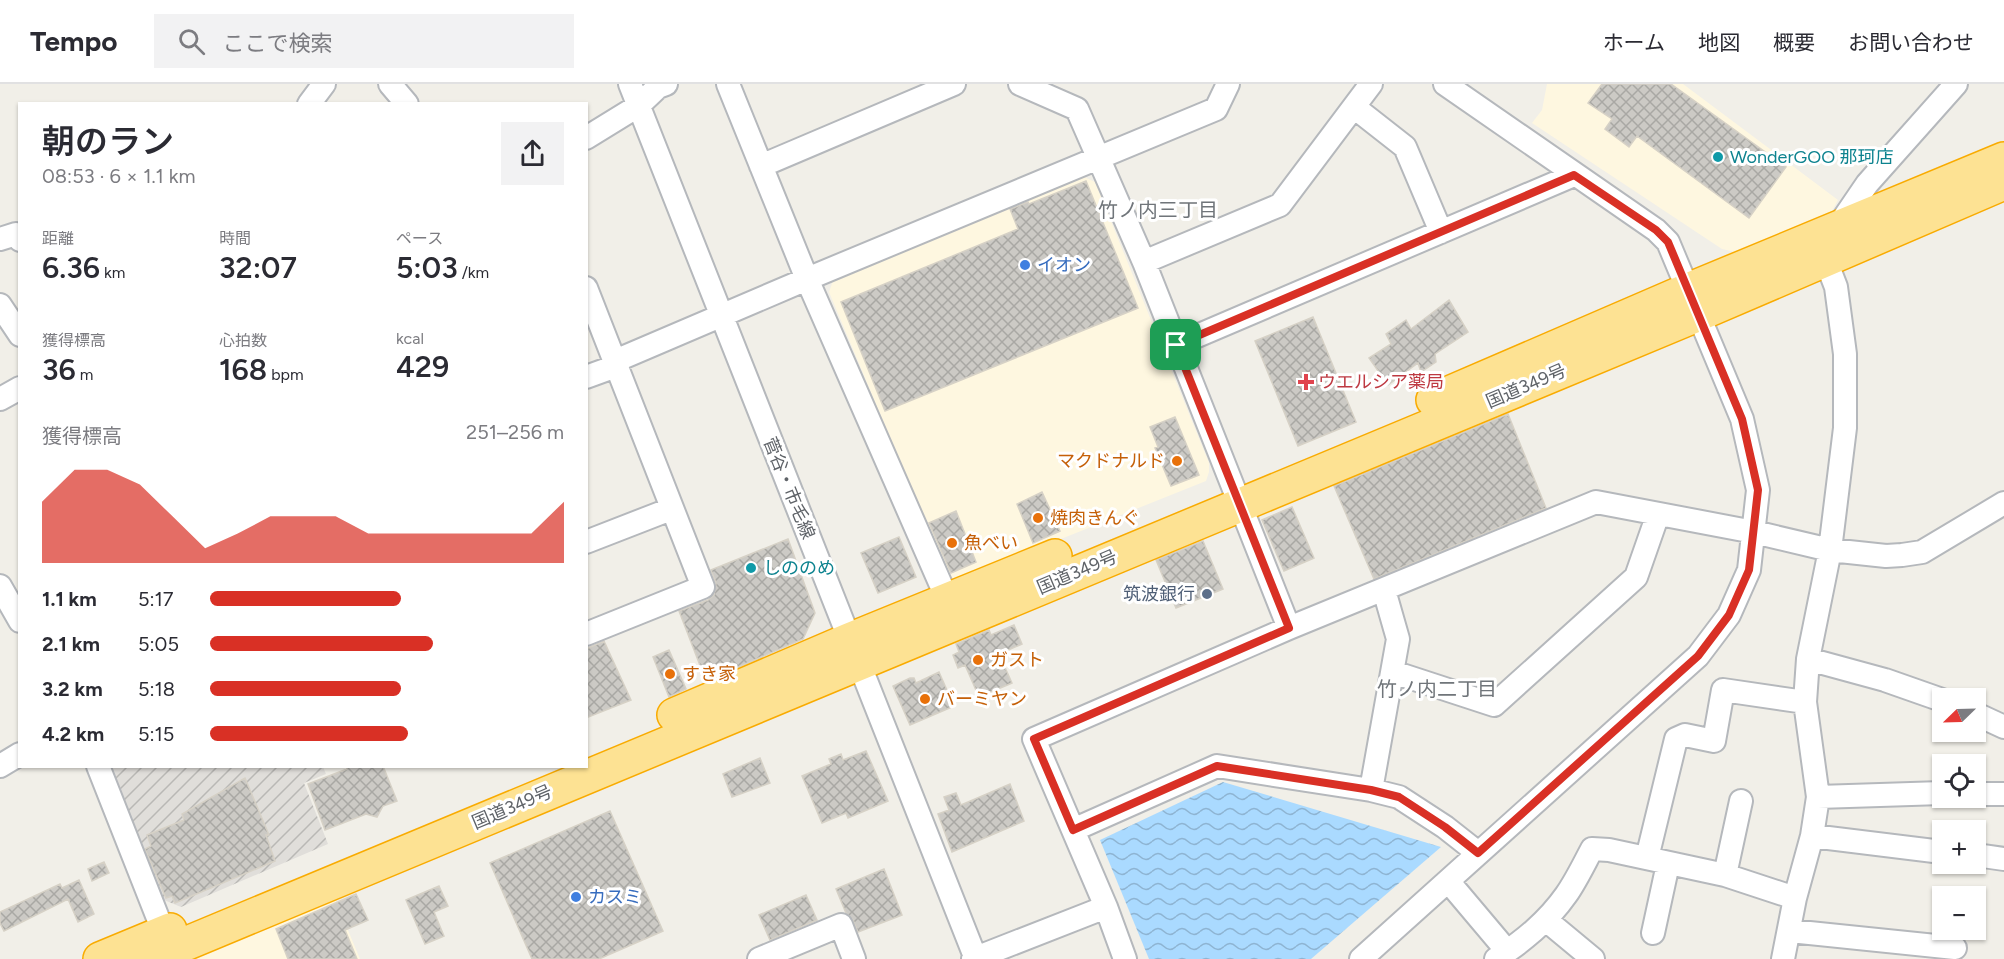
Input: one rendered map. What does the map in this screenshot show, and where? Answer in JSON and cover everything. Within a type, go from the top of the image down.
[{"type":"highway","name":"国道349号","points":[[1692,303],[1836,229],[2004,159]]},
{"type":"highway","name":"国道349号","points":[[588,766],[854,651],[1236,494],[1393,417],[1692,303],[1826,261],[2004,183]]},
{"type":"highway","name":"国道349号","points":[[588,751],[854,651],[948,601],[1236,494]]},
{"type":"highway","name":"国道349号","points":[[164,950],[549,768]]},
{"type":"highway","name":"国道349号","points":[[99,959],[164,950],[584,768]]},
{"type":"street","points":[[310,102],[324,84]]},
{"type":"street","points":[[390,84],[405,102]]},
{"type":"street","name":"菅谷・市毛線","points":[[630,84],[975,959]]},
{"type":"street","points":[[588,137],[638,106],[658,87],[666,84]]},
{"type":"street","points":[[728,84],[807,279],[948,601]]},
{"type":"street","points":[[761,166],[954,84]]},
{"type":"street","points":[[1020,84],[1077,109],[1100,157],[1144,262],[1289,628]]},
{"type":"street","points":[[588,376],[608,369],[615,361],[721,315],[1216,109],[1228,84]]},
{"type":"street","points":[[1144,262],[1280,205],[1371,84]]},
{"type":"street","points":[[1361,959],[1698,656],[1729,615],[1749,570],[1754,532],[1758,490],[1742,419],[1668,242],[1656,230],[1445,84]]},
{"type":"street","points":[[1836,229],[1867,184],[1956,84]]},
{"type":"street","points":[[1354,107],[1405,147],[1441,232]]},
{"type":"street","points":[[1176,345],[1574,175]]},
{"type":"street","points":[[1783,959],[1795,898],[1812,837],[1818,797],[1805,702],[1808,659],[1830,550],[1845,428],[1845,354],[1836,287],[1826,261]]},
{"type":"street","points":[[588,293],[703,587],[588,633]]},
{"type":"street","points":[[0,305],[18,332]]},
{"type":"street","points":[[0,399],[18,389]]},
{"type":"street","points":[[1125,959],[1106,907],[1034,739],[1289,628],[1596,502],[1754,532],[1830,550],[1886,556],[1922,552],[2004,503]]},
{"type":"street","points":[[588,541],[671,509]]},
{"type":"street","points":[[1393,672],[1494,705],[1636,577],[1658,514]]},
{"type":"street","points":[[0,586],[18,618]]},
{"type":"street","points":[[1371,790],[1398,639],[1384,590]]},
{"type":"street","points":[[1808,659],[1885,680],[1932,696]]},
{"type":"street","points":[[1653,933],[1657,861],[1676,739],[1685,735],[1714,741],[1723,690],[1805,702]]},
{"type":"street","points":[[1986,719],[2004,727]]},
{"type":"street","points":[[0,766],[18,755]]},
{"type":"street","points":[[1073,830],[1217,766],[1371,790],[1399,797],[1445,827],[1478,853]]},
{"type":"street","points":[[99,768],[164,950]]},
{"type":"street","points":[[1818,797],[1932,793]]},
{"type":"street","points":[[1986,794],[2004,794]]},
{"type":"street","points":[[1725,875],[1741,801]]},
{"type":"street","points":[[1812,837],[1932,851]]},
{"type":"street","points":[[1448,880],[1513,953],[1568,894],[1592,849],[1609,850],[1725,875],[1795,898]]},
{"type":"street","points":[[1986,856],[2004,859]]},
{"type":"street","points":[[975,959],[1106,907]]},
{"type":"street","points":[[1546,920],[1593,959]]},
{"type":"street","points":[[759,959],[841,925],[854,959]]},
{"type":"street","points":[[1790,932],[1955,948]]},
{"type":"shaded area","points":[[1547,84],[1683,84],[1838,200],[1832,211],[1735,252],[1722,249],[1532,123],[1542,110]]},
{"type":"shaded area","points":[[1078,174],[1095,182],[1209,463],[1209,472],[1206,481],[951,583],[829,292],[835,275]]},
{"type":"shaded area","points":[[106,768],[323,768],[326,774],[304,783],[328,844],[181,907],[164,900]]},
{"type":"shaded area","points":[[335,899],[360,959],[193,959],[194,957]]},
{"type":"water","points":[[1223,782],[1441,847],[1311,959],[1149,959],[1100,840]]},
{"type":"building","name":"WonderGOO 那珂店","points":[[1602,84],[1671,84],[1786,167],[1749,218],[1637,136],[1629,147],[1605,129],[1612,119],[1588,103]]},
{"type":"building","name":"イオン","points":[[1086,181],[1138,308],[885,411],[841,302],[1018,229],[1010,209],[1028,202],[1029,204]]},
{"type":"building","points":[[1449,300],[1468,332],[1435,354],[1436,362],[1421,372],[1418,363],[1388,385],[1369,358],[1391,344],[1386,334],[1406,320],[1411,329]]},
{"type":"building","name":"ウエルシア薬局","points":[[1313,317],[1356,422],[1298,446],[1255,341]]},
{"type":"building","points":[[1508,414],[1546,508],[1374,579],[1334,486]]},
{"type":"building","name":"マクドナルド","points":[[1175,417],[1199,475],[1171,486],[1155,448],[1158,447],[1150,427]]},
{"type":"building","name":"焼肉きんぐ","points":[[1042,492],[1060,531],[1033,543],[1017,504]]},
{"type":"building","points":[[1292,507],[1314,558],[1284,571],[1262,520]]},
{"type":"building","name":"魚べい","points":[[956,511],[976,562],[951,573],[929,523]]},
{"type":"building","points":[[899,537],[916,577],[878,593],[861,553]]},
{"type":"building","points":[[788,539],[815,613],[803,639],[706,681],[679,611],[708,600],[714,595],[716,583],[711,570]]},
{"type":"building","points":[[1203,541],[1223,589],[1176,608],[1156,560]]},
{"type":"building","name":"ガスト","points":[[1014,625],[1022,644],[999,654],[1012,683],[979,697],[965,665],[958,668],[953,655],[959,652],[956,644],[989,630],[991,635]]},
{"type":"building","points":[[604,641],[631,700],[588,717],[588,648]]},
{"type":"building","name":"すき家","points":[[669,650],[686,689],[669,697],[653,657]]},
{"type":"building","name":"バーミヤン","points":[[939,672],[954,706],[910,725],[893,686],[910,678],[914,678],[916,683]]},
{"type":"building","points":[[866,751],[888,801],[848,818],[846,813],[822,823],[802,776],[831,764],[829,759],[841,754],[843,760]]},
{"type":"building","points":[[760,758],[770,783],[732,797],[723,774]]},
{"type":"building","points":[[384,768],[397,801],[383,806],[377,817],[366,814],[325,830],[308,784],[347,769]]},
{"type":"building","points":[[245,778],[269,835],[266,835],[275,861],[175,903],[172,896],[166,898],[145,849],[151,846],[147,835],[184,820],[182,814]]},
{"type":"building","points":[[1010,784],[1024,821],[952,852],[938,814],[949,810],[944,797],[956,793],[961,805]]},
{"type":"building","name":"カスミ","points":[[610,811],[663,931],[599,959],[532,959],[490,863]]},
{"type":"building","points":[[104,862],[109,873],[92,881],[88,869]]},
{"type":"building","points":[[884,869],[902,915],[858,932],[853,920],[846,913],[836,889]]},
{"type":"building","points":[[79,880],[94,914],[78,922],[68,899],[4,931],[0,923],[0,912],[60,884],[62,888]]},
{"type":"building","points":[[439,886],[448,906],[434,912],[444,936],[425,944],[406,900]]},
{"type":"building","points":[[356,894],[368,920],[345,930],[357,959],[288,959],[276,929]]},
{"type":"building","points":[[806,895],[817,920],[770,940],[759,915]]},
{"type":"place","name":"WonderGOO 那珂店","points":[[1718,157]]},
{"type":"place","name":"イオン","points":[[1025,265]]},
{"type":"place","name":"ウエルシア薬局","points":[[1306,382]]},
{"type":"place","name":"マクドナルド","points":[[1177,461]]},
{"type":"place","name":"焼肉きんぐ","points":[[1038,518]]},
{"type":"place","name":"魚べい","points":[[952,543]]},
{"type":"place","name":"しののめ","points":[[751,568]]},
{"type":"place","name":"筑波銀行","points":[[1207,594]]},
{"type":"place","name":"ガスト","points":[[978,660]]},
{"type":"place","name":"すき家","points":[[670,674]]},
{"type":"place","name":"バーミヤン","points":[[925,699]]},
{"type":"place","name":"カスミ","points":[[576,897]]},
{"type":"district","name":"竹ノ内三丁目","points":[[1158,210]]},
{"type":"district","name":"竹ノ内二丁目","points":[[1437,689]]},
{"type":"route","points":[[1574,175],[1656,230],[1668,242],[1742,419],[1750,449],[1758,490],[1749,570],[1729,615],[1698,656],[1478,853],[1445,827],[1399,797],[1371,790],[1217,766],[1073,830],[1034,739],[1289,628],[1176,345],[1574,175]]}]
